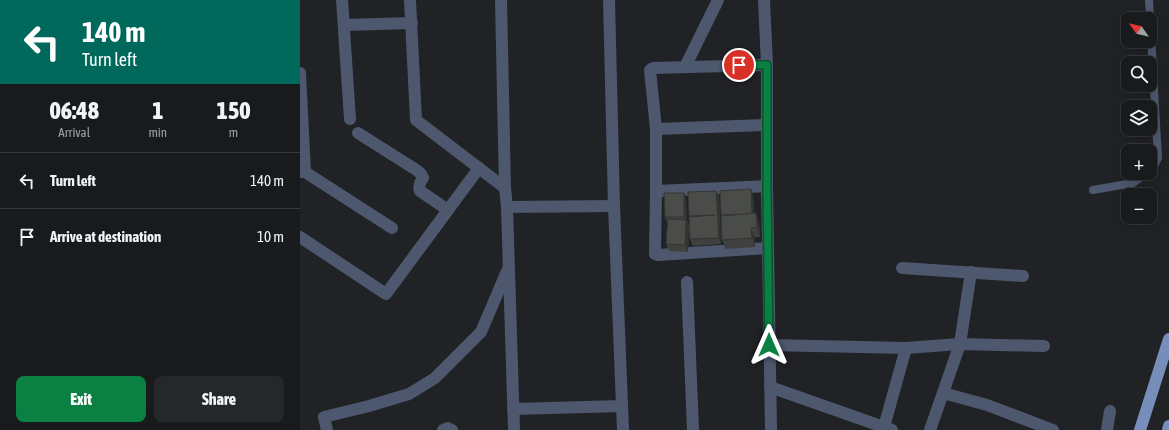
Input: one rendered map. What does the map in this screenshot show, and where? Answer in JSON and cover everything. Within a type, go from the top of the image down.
[{"type":"main road","points":[[1140,430],[1169,339]]},
{"type":"main road","points":[[1168,430],[1169,426]]},
{"type":"street","points":[[342,0],[350,119]]},
{"type":"street","points":[[410,0],[416,120],[505,188]]},
{"type":"street","points":[[501,0],[505,188],[507,207],[514,430]]},
{"type":"street","points":[[609,0],[614,206],[623,430]]},
{"type":"street","points":[[685,67],[718,0]]},
{"type":"street","points":[[764,0],[767,65],[767,186],[771,430]]},
{"type":"street","points":[[344,25],[412,23]]},
{"type":"street","points":[[767,65],[653,68],[650,70],[656,130],[655,254],[768,248]]},
{"type":"street","points":[[300,73],[303,172],[392,228]]},
{"type":"street","points":[[656,130],[767,125]]},
{"type":"street","points":[[358,133],[418,171],[422,178],[419,185],[420,191],[448,210]]},
{"type":"street","points":[[300,237],[386,294],[479,168]]},
{"type":"street","points":[[656,191],[767,186]]},
{"type":"street","points":[[507,207],[614,206]]},
{"type":"street","points":[[328,430],[324,417],[409,394],[436,378],[481,332],[508,267]]},
{"type":"street","points":[[902,268],[1023,276]]},
{"type":"street","points":[[930,430],[960,344],[971,272]]},
{"type":"street","points":[[687,282],[693,430]]},
{"type":"street","points":[[769,345],[906,348],[960,344],[1044,346]]},
{"type":"street","points":[[770,387],[888,429],[906,348]]},
{"type":"street","points":[[943,394],[987,405],[1053,430]]},
{"type":"street","points":[[513,410],[622,406]]},
{"type":"street","points":[[1107,430],[1110,411]]},
{"type":"street","points":[[442,430],[448,428],[452,430]]},
{"type":"lane","points":[[1149,0],[1150,12]]},
{"type":"lane","points":[[1152,48],[1157,160]]},
{"type":"lane","points":[[1093,190],[1133,183],[1137,180]]},
{"type":"building","points":[[751,189],[752,214],[721,215],[720,191]]},
{"type":"building","points":[[716,191],[719,238],[690,239],[689,217],[715,215],[689,216],[688,192]]},
{"type":"building","points":[[664,193],[684,193],[684,217],[665,217]]},
{"type":"building","points":[[756,213],[757,227],[751,228],[752,238],[722,240],[721,216]]},
{"type":"building","points":[[668,219],[686,220],[685,245],[666,244]]},
{"type":"route","points":[[739,65],[767,65],[769,345]]}]
